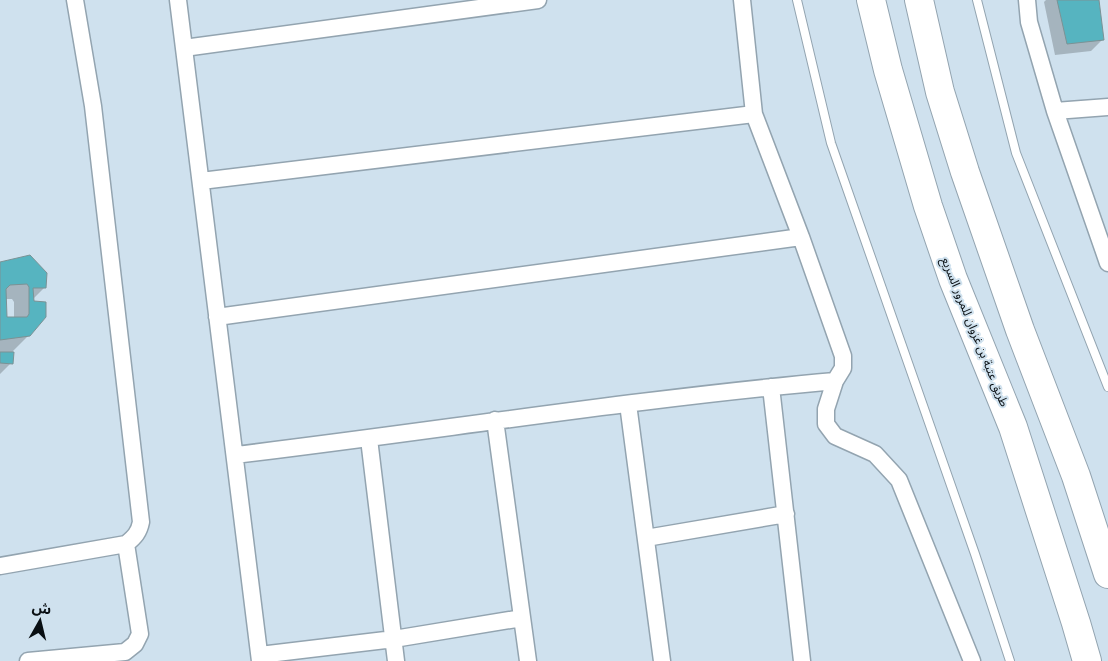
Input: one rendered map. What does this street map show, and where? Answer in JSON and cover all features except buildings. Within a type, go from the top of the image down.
[{"type":"highway","name":"طريق عتبة بن غزوان للمرور السريع","points":[[871,0],[888,70],[928,206],[952,279],[1013,427],[1087,661]]},
{"type":"highway","points":[[919,0],[940,92],[964,172],[1017,321],[1076,476],[1108,574]]},
{"type":"street","points":[[0,566],[126,544],[139,531],[141,522],[93,106],[75,0]]},
{"type":"street","points":[[178,0],[260,658],[522,618]]},
{"type":"street","points":[[184,48],[538,0]]},
{"type":"street","points":[[742,0],[754,114],[801,236],[843,356],[842,368],[835,381],[826,409],[826,424],[835,436],[875,454],[899,480],[972,661]]},
{"type":"street","points":[[1027,0],[1029,22],[1055,111],[1105,246],[1108,263]]},
{"type":"street","points":[[1055,111],[1108,107]]},
{"type":"street","points":[[201,181],[754,114]]},
{"type":"street","points":[[217,317],[801,236]]},
{"type":"street","points":[[235,454],[369,439],[495,420],[835,381]]},
{"type":"street","points":[[772,387],[802,661]]},
{"type":"street","points":[[628,404],[662,661]]},
{"type":"street","points":[[495,420],[528,661]]},
{"type":"street","points":[[369,439],[396,661]]},
{"type":"street","points":[[646,538],[786,514]]},
{"type":"street","points":[[28,661],[126,652],[136,644],[140,634],[126,544]]},
{"type":"lane","points":[[797,0],[831,143],[976,554],[1010,661]]},
{"type":"lane","points":[[977,0],[1016,153],[1108,387]]}]
